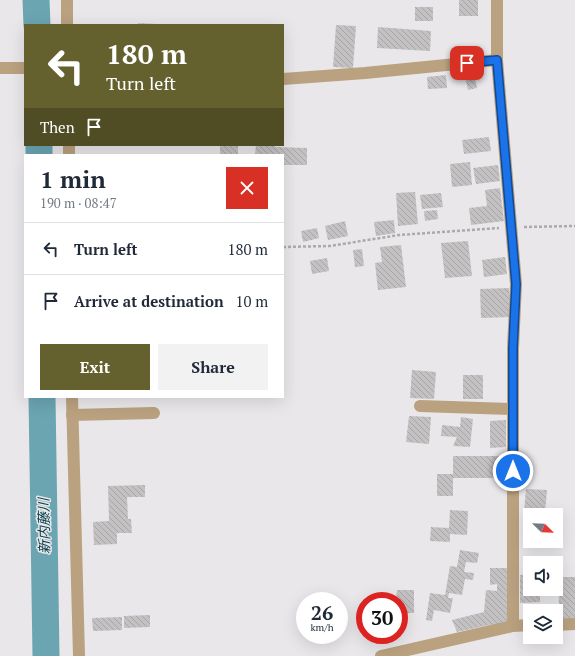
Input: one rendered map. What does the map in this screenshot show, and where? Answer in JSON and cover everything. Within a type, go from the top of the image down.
[{"type":"street","points":[[67,0],[67,24]]},
{"type":"street","points":[[497,0],[497,60],[516,284],[513,348],[513,626]]},
{"type":"street","points":[[284,79],[365,73],[497,60]]},
{"type":"street","points":[[0,68],[24,68]]},
{"type":"street","points":[[72,398],[79,656]]},
{"type":"street","points":[[420,406],[513,409]]},
{"type":"street","points":[[72,415],[154,414]]},
{"type":"street","points":[[563,625],[575,624]]},
{"type":"street","points":[[381,656],[413,652],[513,626],[523,625]]},
{"type":"path","points":[[284,247],[330,246],[399,235],[511,227],[575,226]]},
{"type":"building","points":[[459,0],[478,0],[478,16],[459,16]]},
{"type":"building","points":[[415,7],[433,7],[433,21],[415,21]]},
{"type":"building","points":[[336,25],[356,26],[353,68],[333,67]]},
{"type":"building","points":[[378,27],[431,31],[430,51],[377,48]]},
{"type":"building","points":[[473,69],[477,88],[468,90],[464,71]]},
{"type":"building","points":[[446,75],[447,88],[428,89],[427,77]]},
{"type":"building","points":[[489,137],[491,151],[464,154],[462,140]]},
{"type":"building","points":[[220,146],[238,146],[238,154],[220,154]]},
{"type":"building","points":[[256,146],[307,148],[307,165],[284,165],[284,154],[255,154]]},
{"type":"building","points":[[470,162],[472,185],[452,187],[450,164]]},
{"type":"building","points":[[498,165],[500,181],[476,184],[473,168]]},
{"type":"building","points":[[500,188],[504,221],[471,225],[469,208],[487,206],[485,190]]},
{"type":"building","points":[[415,192],[418,224],[398,226],[396,193]]},
{"type":"building","points":[[441,193],[443,207],[422,209],[420,195]]},
{"type":"building","points":[[437,210],[438,219],[425,221],[424,211]]},
{"type":"building","points":[[394,220],[395,233],[376,236],[374,222]]},
{"type":"building","points":[[345,221],[348,236],[328,240],[325,226]]},
{"type":"building","points":[[317,228],[319,238],[303,242],[301,231]]},
{"type":"building","points":[[468,241],[472,276],[445,278],[441,243]]},
{"type":"building","points":[[401,245],[406,287],[378,290],[375,263],[382,262],[380,247]]},
{"type":"building","points":[[362,249],[364,266],[355,267],[353,250]]},
{"type":"building","points":[[505,257],[507,274],[484,277],[482,260]]},
{"type":"building","points":[[327,258],[329,271],[312,274],[310,261]]},
{"type":"building","points":[[509,288],[510,317],[481,318],[480,289]]},
{"type":"building","points":[[412,370],[436,372],[434,399],[410,398]]},
{"type":"building","points":[[463,375],[483,375],[483,399],[463,399]]},
{"type":"building","points":[[409,416],[431,417],[429,444],[406,442]]},
{"type":"building","points":[[461,417],[473,419],[470,447],[453,446],[457,437],[441,436],[442,425],[460,427]]},
{"type":"building","points":[[506,420],[506,447],[490,448],[490,421]]},
{"type":"building","points":[[453,456],[500,456],[500,468],[508,468],[508,486],[499,486],[499,478],[453,478],[453,496],[437,496],[437,474],[453,474]]},
{"type":"building","points":[[145,485],[145,497],[127,497],[128,519],[131,519],[132,533],[117,533],[117,544],[94,545],[93,522],[109,521],[108,486]]},
{"type":"building","points":[[526,489],[547,490],[545,508],[524,508]]},
{"type":"building","points":[[450,510],[468,511],[467,535],[450,534],[450,542],[430,541],[431,527],[449,528]]},
{"type":"building","points":[[460,550],[479,553],[477,563],[466,562],[464,572],[474,573],[473,580],[465,579],[462,595],[449,593],[448,598],[453,598],[450,613],[434,610],[432,621],[426,620],[430,593],[445,595],[450,566],[457,567]]},
{"type":"building","points":[[490,568],[509,568],[508,623],[489,625],[457,632],[452,620],[484,612],[486,590],[497,591],[497,584],[490,585]]},
{"type":"building","points":[[520,575],[523,575],[523,596],[540,596],[540,602],[520,603]]},
{"type":"building","points":[[563,577],[575,577],[575,619],[563,620],[563,604],[559,604],[559,596],[563,596]]},
{"type":"building","points":[[397,590],[414,590],[414,613],[408,613],[408,592],[397,592]]},
{"type":"building","points":[[150,615],[150,627],[124,628],[124,616]]},
{"type":"building","points":[[122,617],[122,630],[93,631],[92,618]]},
{"type":"waterway","name":"新内藤川","points":[[36,0],[37,24]]},
{"type":"waterway","name":"新内藤川","points":[[39,146],[39,154]]},
{"type":"waterway","name":"新内藤川","points":[[42,398],[46,656]]},
{"type":"route","points":[[467,63],[497,60],[516,284],[513,348],[513,471]]}]
